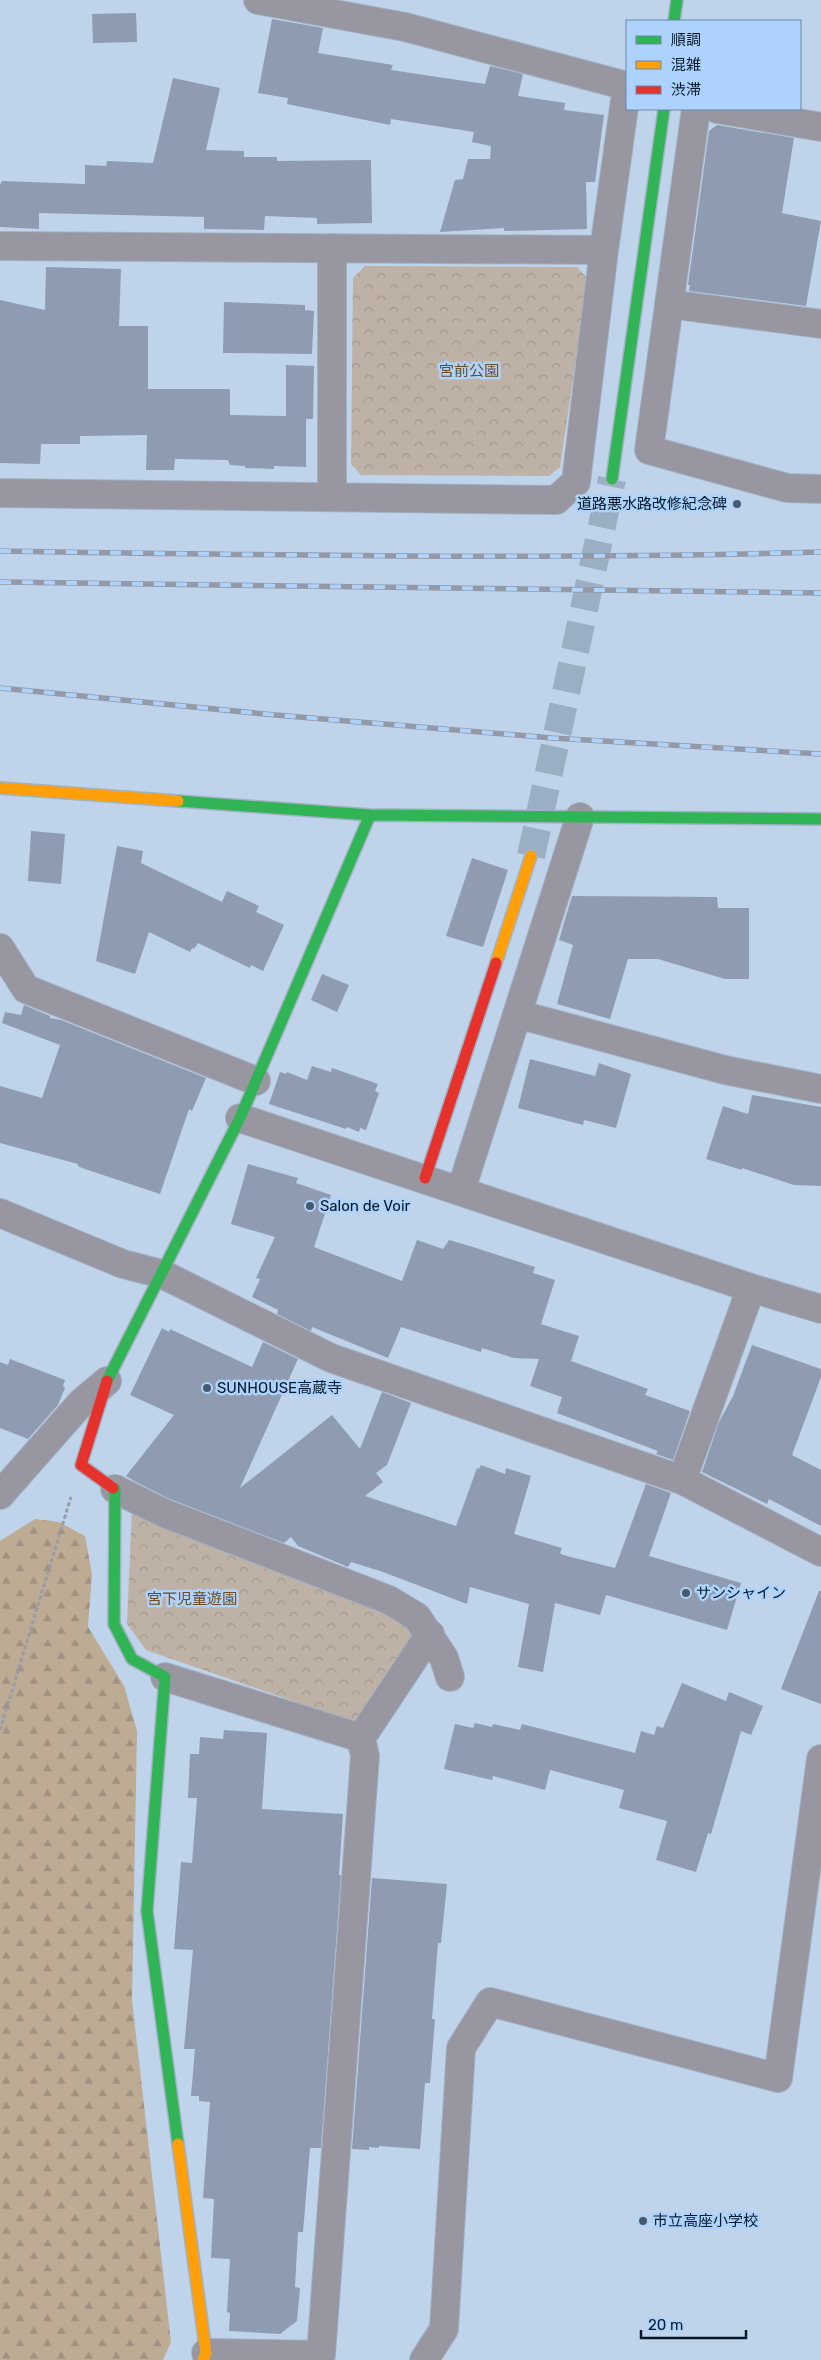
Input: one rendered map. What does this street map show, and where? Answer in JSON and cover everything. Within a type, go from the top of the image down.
[{"type":"street","points":[[258,0],[405,26],[626,86]]},
{"type":"street","points":[[674,20],[677,0]]},
{"type":"street","points":[[0,493],[556,500],[576,482],[604,250],[626,93]]},
{"type":"street","points":[[612,479],[664,110]]},
{"type":"street","points":[[696,110],[649,450],[787,488],[821,489]]},
{"type":"street","points":[[723,110],[821,127]]},
{"type":"street","points":[[0,246],[604,250]]},
{"type":"street","points":[[332,248],[332,496]]},
{"type":"street","points":[[669,304],[821,324]]},
{"type":"street","points":[[0,788],[370,815],[821,819]]},
{"type":"street","points":[[370,815],[240,1118],[107,1381],[81,1465],[115,1489],[164,1512],[389,1600],[417,1617],[430,1634],[444,1658],[450,1677]]},
{"type":"street","points":[[461,1190],[580,817]]},
{"type":"street","points":[[425,1178],[531,856]]},
{"type":"street","points":[[0,948],[26,989],[256,1081]]},
{"type":"street","points":[[517,1014],[725,1070],[821,1089]]},
{"type":"street","points":[[240,1118],[751,1288],[821,1309]]},
{"type":"street","points":[[0,1213],[123,1264],[162,1274],[331,1358],[682,1480],[821,1552]]},
{"type":"street","points":[[682,1480],[751,1288]]},
{"type":"street","points":[[0,1495],[81,1403],[107,1381]]},
{"type":"street","points":[[115,1489],[114,1624],[132,1659],[165,1677],[361,1738]]},
{"type":"street","points":[[165,1677],[148,1911],[204,2356],[321,2355],[365,1756],[361,1738],[430,1634]]},
{"type":"street","points":[[424,2360],[444,2329],[461,2048],[490,2002],[778,2078],[821,1759]]},
{"type":"path","points":[[478,932],[459,926],[481,861]]},
{"type":"path","points":[[0,1730],[81,1465]]},
{"type":"green space","name":"宮前公園","points":[[365,266],[577,267],[588,279],[560,467],[549,476],[361,475],[351,464],[353,278]]},
{"type":"green space","name":"宮下児童遊園","points":[[132,1508],[407,1621],[421,1641],[365,1726],[146,1650],[127,1624]]},
{"type":"green space","points":[[35,1519],[59,1522],[85,1536],[92,1574],[88,1627],[124,1686],[137,1731],[132,2000],[171,2342],[163,2360],[0,2360],[0,1541]]},
{"type":"building","points":[[136,13],[137,42],[93,43],[92,14]]},
{"type":"building","points":[[272,19],[323,28],[318,53],[393,65],[391,70],[485,84],[490,66],[523,74],[518,96],[565,103],[564,110],[604,115],[595,182],[586,182],[587,229],[504,231],[504,228],[440,232],[455,180],[463,179],[468,159],[490,159],[491,146],[472,142],[474,132],[391,119],[390,125],[287,104],[288,98],[258,93]]},
{"type":"building","points":[[173,78],[220,88],[206,150],[244,151],[244,157],[277,157],[277,161],[371,160],[372,223],[317,224],[317,218],[265,216],[264,230],[204,229],[204,217],[39,213],[39,229],[0,227],[0,185],[2,181],[85,184],[85,165],[106,166],[107,161],[153,163]]},
{"type":"building","points":[[717,125],[794,138],[782,213],[821,221],[806,306],[689,291],[690,285],[688,285],[709,131]]},
{"type":"building","points":[[46,267],[121,269],[119,326],[148,326],[148,389],[230,389],[230,415],[286,416],[286,365],[314,366],[313,419],[306,419],[306,467],[274,466],[274,469],[245,468],[245,466],[230,465],[228,460],[175,459],[174,470],[146,470],[147,435],[80,436],[80,444],[41,444],[40,464],[0,463],[0,300],[45,310]]},
{"type":"building","points":[[224,302],[305,305],[305,310],[314,311],[312,354],[223,353]]},
{"type":"building","points":[[31,831],[65,834],[61,884],[28,881]]},
{"type":"building","points":[[117,846],[143,851],[141,863],[222,902],[227,891],[259,906],[256,912],[284,925],[263,971],[251,965],[250,968],[198,943],[190,952],[149,932],[135,974],[96,961]]},
{"type":"building","points":[[472,858],[508,870],[483,947],[446,936]]},
{"type":"building","points":[[572,896],[717,897],[718,908],[749,908],[749,979],[725,979],[658,959],[628,959],[610,1019],[557,1004],[573,945],[559,940]]},
{"type":"building","points":[[322,974],[349,985],[337,1012],[311,1000]]},
{"type":"building","points":[[24,1005],[50,1016],[50,1018],[61,1020],[206,1078],[192,1111],[189,1109],[160,1194],[82,1168],[78,1164],[0,1143],[0,1086],[42,1098],[60,1045],[2,1023],[5,1012],[21,1015]]},
{"type":"building","points":[[530,1059],[595,1076],[599,1063],[631,1074],[616,1128],[584,1120],[583,1125],[518,1108]]},
{"type":"building","points":[[312,1066],[331,1072],[332,1068],[378,1084],[375,1091],[379,1093],[366,1130],[360,1128],[359,1132],[347,1127],[346,1129],[269,1104],[280,1072],[286,1074],[287,1072],[307,1080]]},
{"type":"building","points":[[752,1095],[821,1107],[821,1186],[794,1185],[742,1168],[742,1170],[706,1159],[723,1106],[748,1114]]},
{"type":"building","points":[[248,1164],[298,1178],[296,1183],[331,1195],[314,1247],[402,1281],[417,1240],[443,1249],[449,1240],[535,1267],[533,1273],[555,1280],[541,1324],[579,1336],[571,1361],[648,1389],[645,1395],[690,1411],[673,1460],[656,1454],[658,1451],[557,1413],[562,1397],[530,1386],[539,1359],[514,1358],[482,1348],[481,1352],[401,1327],[388,1358],[312,1327],[311,1331],[277,1314],[278,1310],[252,1297],[260,1279],[256,1278],[275,1237],[231,1224]]},
{"type":"building","points":[[162,1328],[169,1332],[170,1329],[252,1367],[263,1342],[298,1359],[240,1488],[332,1415],[360,1449],[382,1392],[411,1403],[387,1465],[376,1473],[383,1482],[365,1496],[456,1526],[477,1468],[479,1469],[481,1465],[505,1474],[506,1468],[531,1476],[514,1534],[562,1548],[560,1553],[563,1555],[615,1568],[646,1484],[671,1493],[649,1556],[741,1583],[727,1630],[606,1595],[600,1615],[555,1603],[543,1672],[518,1667],[529,1604],[470,1587],[467,1604],[351,1562],[348,1567],[298,1546],[291,1537],[284,1543],[170,1499],[136,1482],[126,1476],[174,1415],[130,1395]]},
{"type":"building","points":[[752,1345],[821,1369],[821,1377],[792,1455],[821,1470],[821,1526],[769,1499],[767,1504],[702,1472],[719,1422],[733,1396]]},
{"type":"building","points":[[10,1359],[65,1380],[63,1386],[65,1388],[58,1405],[28,1439],[0,1428],[0,1362],[8,1365]]},
{"type":"building","points":[[819,1591],[821,1591],[821,1704],[781,1689]]},
{"type":"building","points":[[682,1683],[726,1701],[729,1692],[763,1706],[751,1735],[741,1731],[711,1834],[708,1833],[696,1872],[656,1860],[667,1821],[619,1808],[624,1790],[550,1770],[545,1790],[493,1776],[492,1780],[444,1769],[455,1724],[473,1728],[475,1723],[492,1727],[493,1724],[520,1730],[522,1724],[635,1753],[641,1731],[654,1735],[657,1726],[663,1728]]},
{"type":"building","points":[[224,1730],[267,1733],[262,1809],[343,1814],[339,1875],[341,1875],[321,2148],[310,2148],[303,2232],[298,2232],[295,2287],[300,2288],[297,2321],[280,2334],[229,2331],[230,2313],[227,2312],[230,2259],[211,2258],[214,2199],[203,2198],[210,2102],[199,2101],[199,2096],[191,2096],[195,2049],[184,2049],[193,1950],[174,1949],[181,1862],[192,1863],[197,1798],[188,1798],[190,1754],[199,1754],[200,1737],[223,1739]]},
{"type":"building","points":[[372,1878],[447,1884],[441,1943],[438,1943],[432,2019],[435,2019],[430,2083],[425,2083],[420,2149],[379,2146],[379,2148],[369,2147],[369,2150],[352,2149]]},
{"type":"tunnel","points":[[531,856],[612,479]]},
{"type":"railway","points":[[0,551],[513,556],[821,552]]},
{"type":"railway","points":[[0,582],[821,593]]},
{"type":"railway","points":[[0,688],[275,715],[552,738],[821,754]]},
{"type":"traffic: fast","points":[[674,20],[677,0]]},
{"type":"traffic: fast","points":[[612,479],[664,110]]},
{"type":"traffic: fast","points":[[178,801],[370,815],[821,819]]},
{"type":"traffic: fast","points":[[107,1381],[240,1118],[370,815]]},
{"type":"traffic: fast","points":[[113,1488],[115,1489],[114,1624],[132,1659],[165,1677],[147,1911],[178,2144]]},
{"type":"traffic: slow","points":[[0,788],[178,801]]},
{"type":"traffic: slow","points":[[496,963],[531,856]]},
{"type":"traffic: slow","points":[[178,2144],[206,2353],[203,2360]]},
{"type":"traffic: jam","points":[[425,1178],[496,963]]},
{"type":"traffic: jam","points":[[107,1381],[81,1465],[113,1488]]},
{"type":"place","name":"道路悪水路改修紀念碑","points":[[737,504]]},
{"type":"place","name":"Salon de Voir","points":[[310,1206]]},
{"type":"place","name":"SUNHOUSE高蔵寺","points":[[207,1388]]},
{"type":"place","name":"サンシャイン","points":[[686,1593]]},
{"type":"place","name":"市立高座小学校","points":[[643,2221]]}]
